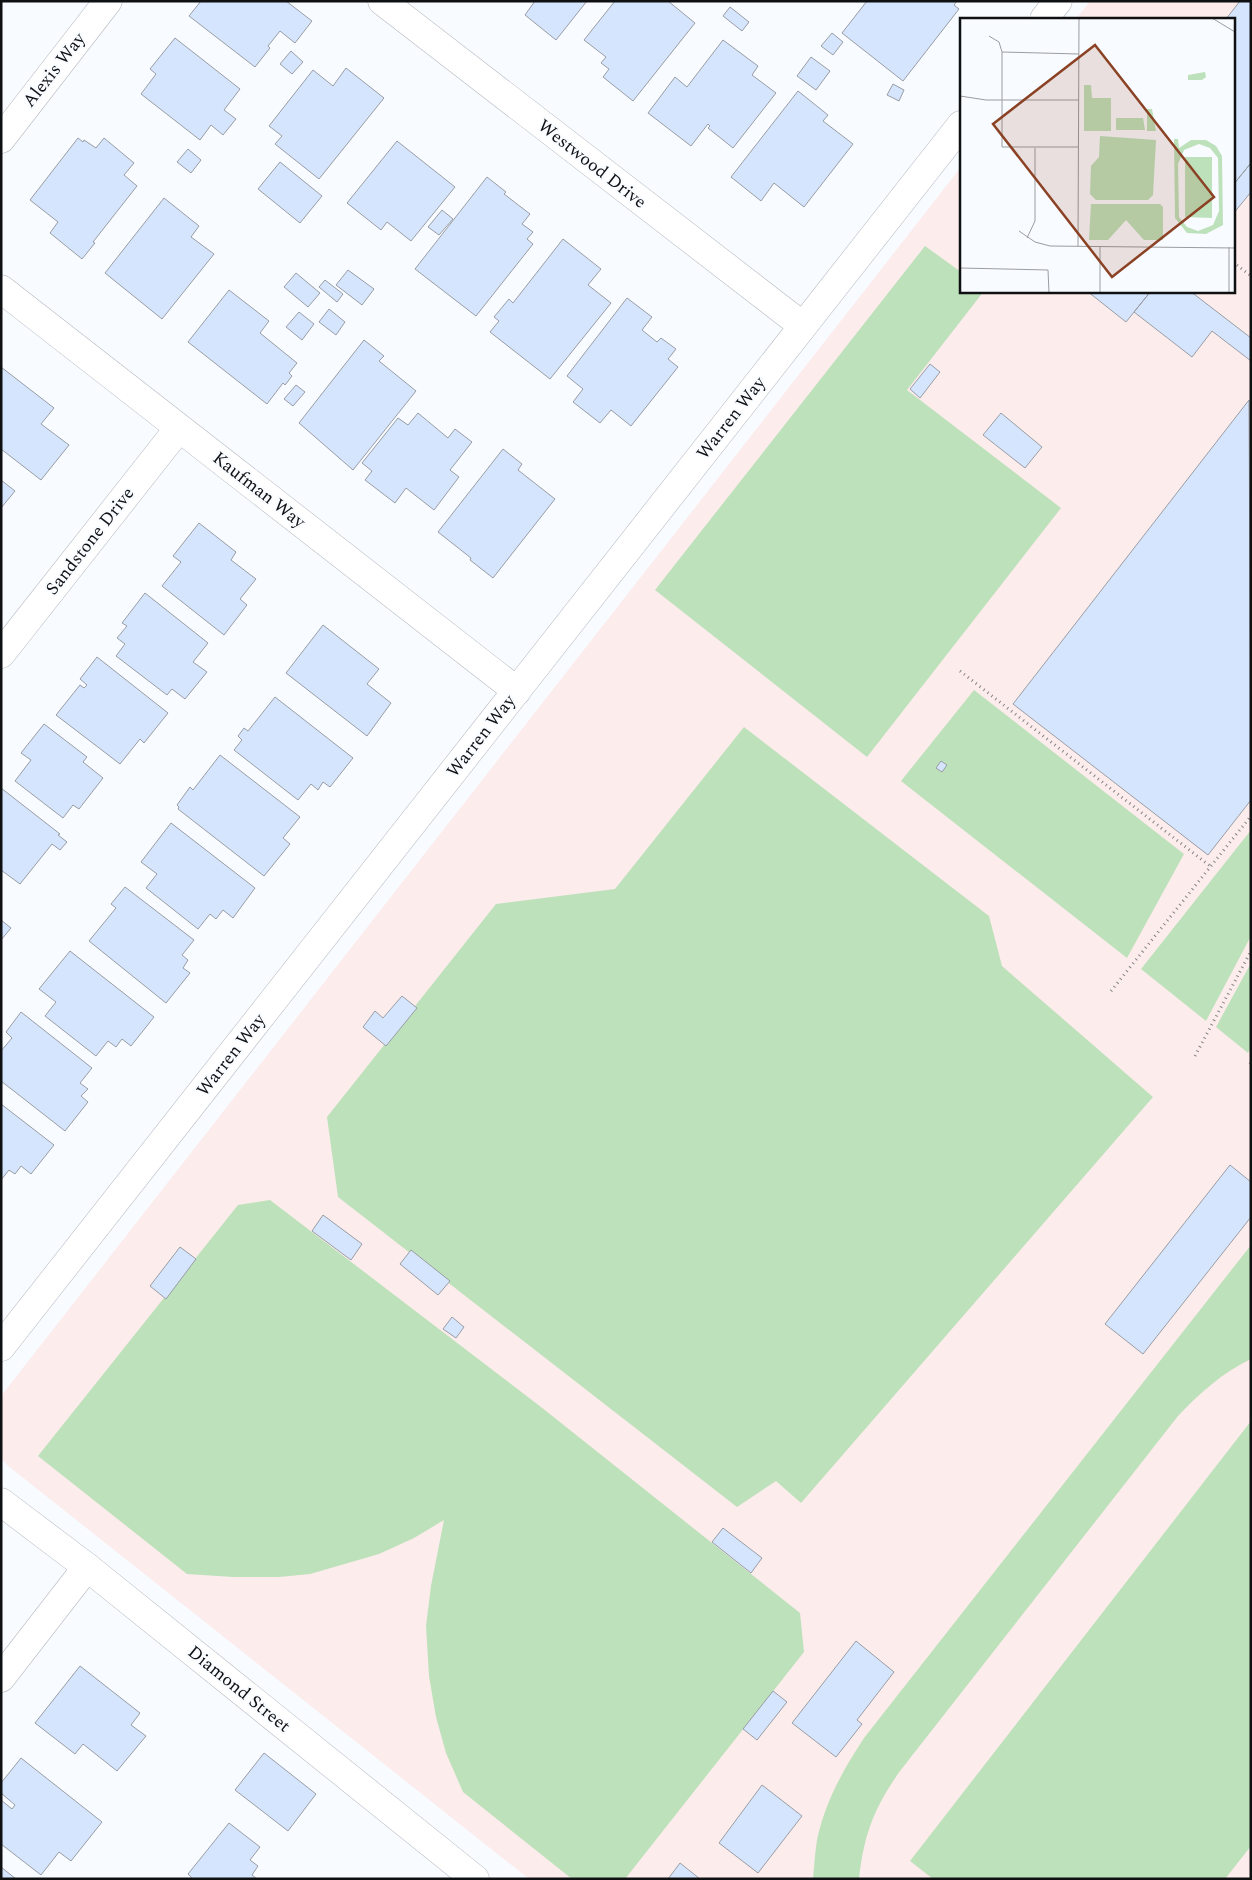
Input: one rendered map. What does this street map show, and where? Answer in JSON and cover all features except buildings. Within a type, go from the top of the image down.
[{"type":"street","name":"Alexis Way","points":[[1,140],[108,1]]},
{"type":"street","name":"Westwood Drive","points":[[382,1],[803,326]]},
{"type":"street","points":[[1045,18],[1058,1]]},
{"type":"street","name":"Warren Way","points":[[1,1347],[960,126]]},
{"type":"street","name":"Kaufman Way","points":[[1,289],[516,691]]},
{"type":"street","name":"Sandstone Drive","points":[[1,654],[179,428]]},
{"type":"street","name":"Diamond Street","points":[[1,1502],[87,1567],[475,1879]]},
{"type":"street","points":[[1,1678],[87,1567]]},
{"type":"path","points":[[1234,263],[1251,276]]},
{"type":"path","points":[[960,671],[1210,866]]},
{"type":"path","points":[[1111,991],[1251,816]]},
{"type":"path","points":[[1195,1056],[1251,951]]},
{"type":"shaded area","points":[[1090,1],[1251,1],[1251,1879],[529,1879],[7,1465],[1,1458],[1,1396],[960,168],[960,292],[1234,292],[1234,18],[1077,18]]},
{"type":"green space","points":[[925,246],[960,271],[960,292],[983,292],[907,390],[1061,508],[867,757],[655,590]]},
{"type":"green space","points":[[974,690],[1184,854],[1127,958],[901,781]]},
{"type":"green space","points":[[744,727],[989,916],[1002,966],[1153,1097],[801,1503],[776,1481],[737,1507],[338,1197],[327,1117],[496,904],[615,889]]},
{"type":"green space","points":[[1251,830],[1251,936],[1206,1021],[1141,969]]},
{"type":"green space","points":[[1251,963],[1251,1047],[1248,1053],[1216,1027]]},
{"type":"green space","points":[[270,1200],[541,1407],[800,1613],[804,1652],[625,1879],[572,1879],[463,1792],[446,1753],[436,1717],[429,1676],[426,1626],[431,1586],[444,1520],[414,1538],[379,1554],[310,1574],[279,1577],[233,1577],[187,1574],[38,1456],[238,1205]]},
{"type":"green space","points":[[1251,1245],[1251,1359],[1212,1384],[1178,1416],[900,1771],[883,1797],[867,1835],[859,1879],[813,1879],[820,1826],[842,1774],[864,1738]]},
{"type":"green space","points":[[1251,1421],[1251,1846],[1225,1879],[933,1879],[910,1861]]}]
